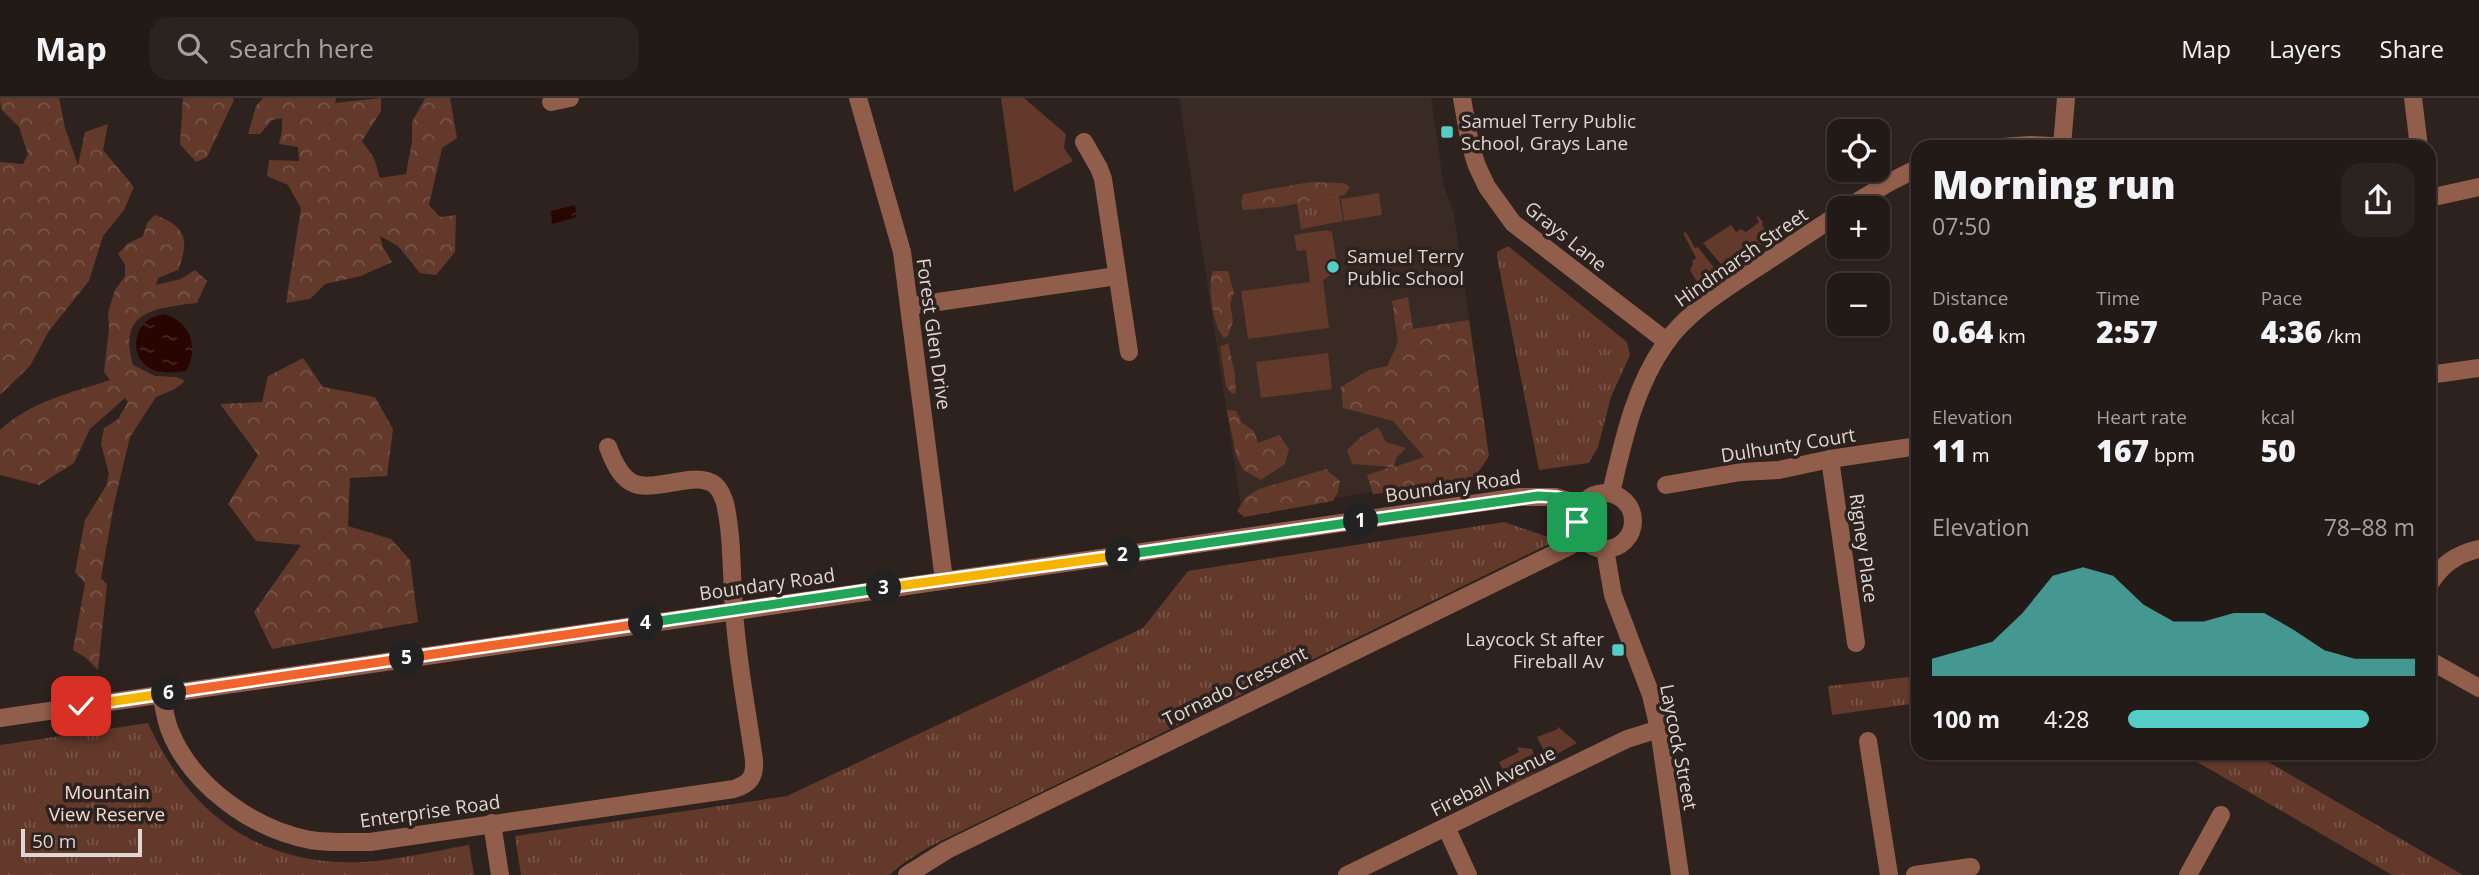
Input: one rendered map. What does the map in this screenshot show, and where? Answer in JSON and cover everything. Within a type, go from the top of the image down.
[{"type":"street","points":[[551,102],[570,98]]},
{"type":"street","name":"Forest Glen Drive","points":[[858,98],[900,242],[944,580]]},
{"type":"street","name":"Grays Lane","points":[[1462,98],[1477,166],[1499,206],[1513,223],[1666,341]]},
{"type":"street","points":[[2066,98],[2066,140]]},
{"type":"street","points":[[2413,98],[2419,140]]},
{"type":"street","points":[[1084,142],[1103,179],[1129,352]]},
{"type":"street","points":[[1867,196],[1911,172]]},
{"type":"street","points":[[2436,196],[2479,187]]},
{"type":"street","name":"Hindmarsh Street","points":[[1611,493],[1622,444],[1643,381],[1666,341],[1697,309],[1827,222]]},
{"type":"street","points":[[910,306],[1117,276]]},
{"type":"street","points":[[2436,374],[2479,368]]},
{"type":"street","points":[[608,447],[618,472],[634,484],[650,486],[698,480],[710,483],[718,489],[724,502],[731,547],[734,610]]},
{"type":"street","name":"Dulhunty Court","points":[[1665,485],[1741,472],[1779,470],[1911,447]]},
{"type":"street","name":"Rigney Place","points":[[1830,459],[1856,643]]},
{"type":"street","points":[[1600,493],[1619,496],[1631,510],[1632,528],[1622,543],[1605,549],[1583,538],[1577,522],[1582,505],[1590,497],[1600,493]]},
{"type":"street","name":"Boundary Road","points":[[0,718],[1520,497],[1556,497],[1582,505]]},
{"type":"street","name":"Tornado Crescent","points":[[907,875],[947,850],[1583,538]]},
{"type":"street","name":"Laycock Street","points":[[1605,549],[1613,595],[1651,695],[1659,729],[1680,875]]},
{"type":"street","points":[[2436,574],[2452,559],[2479,549]]},
{"type":"street","name":"Enterprise Road","points":[[161,694],[169,729],[178,748],[195,772],[241,811],[281,831],[309,839],[357,842],[734,789],[747,784],[755,772],[734,610]]},
{"type":"street","points":[[2436,664],[2479,688]]},
{"type":"street","name":"Fireball Avenue","points":[[1347,875],[1627,739],[1659,729]]},
{"type":"street","points":[[1868,741],[1889,875]]},
{"type":"street","points":[[2188,875],[2221,814]]},
{"type":"street","points":[[492,823],[500,875]]},
{"type":"street","points":[[1446,827],[1468,875]]},
{"type":"street","points":[[1916,875],[1970,867]]},
{"type":"shaded area","name":"Samuel Terry Public School","points":[[1179,98],[1431,98],[1444,186],[1454,214],[1489,456],[1476,475],[1242,513]]},
{"type":"green space","points":[[0,98],[59,98],[65,128],[78,165],[85,132],[108,124],[103,150],[134,187],[124,210],[103,236],[89,281],[49,331],[30,366],[0,395],[0,162],[23,164],[28,154],[19,127],[1,109]]},
{"type":"green space","points":[[183,98],[234,100],[207,157],[196,162],[180,144]]},
{"type":"green space","points":[[263,98],[336,98],[335,103],[381,98],[381,111],[362,141],[374,158],[380,178],[406,174],[412,141],[412,122],[425,98],[450,98],[457,138],[442,148],[429,205],[440,217],[456,215],[455,252],[436,275],[420,273],[398,246],[380,236],[392,262],[361,276],[325,284],[310,299],[286,303],[301,208],[288,185],[267,176],[269,160],[299,161],[298,147],[279,144],[282,118],[272,120],[260,134],[248,134],[256,106]]},
{"type":"green space","points":[[1001,98],[1024,98],[1066,134],[1064,148],[1073,161],[1014,192]]},
{"type":"green space","points":[[1310,182],[1344,183],[1350,187],[1345,195],[1279,207],[1243,210],[1243,194]]},
{"type":"green space","points":[[1379,193],[1382,215],[1344,221],[1341,199]]},
{"type":"green space","points":[[1339,196],[1343,221],[1301,229],[1297,203]]},
{"type":"green space","points":[[155,215],[179,229],[184,242],[178,270],[158,278],[156,285],[181,279],[195,270],[207,281],[197,303],[154,311],[135,323],[130,333],[129,347],[133,365],[155,376],[177,377],[185,381],[175,389],[156,397],[130,437],[114,504],[101,578],[107,584],[98,670],[73,650],[85,583],[75,572],[85,520],[106,486],[109,474],[101,444],[104,428],[118,419],[128,402],[125,398],[90,429],[74,463],[39,485],[0,475],[0,430],[38,405],[110,380],[104,372],[109,329],[108,312],[115,290],[125,276],[125,265],[118,254],[127,244],[143,236],[147,223]]},
{"type":"green space","points":[[1756,217],[1763,222],[1762,226],[1768,231],[1774,228],[1777,234],[1725,269],[1703,243],[1731,225],[1736,232],[1741,229],[1746,232],[1759,222]]},
{"type":"green space","points":[[1326,230],[1332,232],[1338,270],[1323,280],[1329,328],[1248,339],[1241,291],[1310,282],[1306,250],[1297,251],[1294,235]]},
{"type":"green space","points":[[1686,232],[1695,248],[1698,247],[1718,273],[1699,286],[1690,270],[1692,261],[1696,258],[1683,233]]},
{"type":"green space","points":[[1508,246],[1627,342],[1630,355],[1611,397],[1598,447],[1589,463],[1539,470],[1497,257],[1497,252]]},
{"type":"green space","points":[[1213,271],[1228,271],[1234,293],[1230,304],[1233,321],[1228,336],[1224,338],[1212,306]]},
{"type":"green space","points":[[1408,297],[1413,329],[1469,320],[1489,456],[1474,476],[1462,484],[1419,486],[1373,494],[1367,475],[1391,467],[1352,464],[1347,450],[1361,437],[1378,427],[1386,442],[1406,448],[1396,458],[1394,467],[1424,457],[1393,421],[1343,408],[1341,387],[1369,370],[1387,366],[1398,343],[1392,301]]},
{"type":"green space","points":[[1228,343],[1235,374],[1236,393],[1232,394],[1226,386],[1220,347]]},
{"type":"green space","points":[[1328,353],[1332,389],[1261,398],[1256,362]]},
{"type":"green space","points":[[303,358],[323,387],[375,397],[393,429],[387,476],[350,478],[348,526],[391,539],[410,560],[418,622],[272,649],[254,612],[301,545],[256,541],[228,504],[258,455],[220,404],[262,402],[268,376]]},
{"type":"green space","points":[[1227,410],[1236,411],[1242,423],[1254,431],[1258,443],[1279,435],[1289,449],[1285,464],[1261,480],[1243,470],[1236,455]]},
{"type":"green space","points":[[1326,469],[1340,481],[1333,501],[1244,517],[1237,511],[1245,498],[1259,489]]},
{"type":"green space","points":[[1504,522],[1557,540],[931,846],[889,875],[521,875],[515,836],[787,796],[1143,628],[1188,571]]},
{"type":"green space","points":[[1911,677],[1911,704],[1832,715],[1828,686]]},
{"type":"green space","name":"Mountain View Reserve","points":[[148,723],[184,784],[207,808],[232,828],[260,844],[291,855],[326,861],[363,862],[469,845],[474,875],[0,875],[0,745]]},
{"type":"green space","points":[[1557,726],[1577,743],[1548,759],[1537,737],[1558,729]]},
{"type":"green space","points":[[1517,747],[1532,749],[1540,770],[1511,785],[1499,762],[1519,752]]},
{"type":"green space","points":[[2191,760],[2265,760],[2463,875],[2392,875]]},
{"type":"water","points":[[575,205],[577,217],[552,224],[551,211]]},
{"type":"water","points":[[163,314],[180,322],[190,336],[192,353],[186,371],[153,370],[146,366],[138,354],[138,332],[149,319]]},
{"type":"place","name":"Samuel Terry Public School, Grays Lane","points":[[1447,132]]},
{"type":"place","name":"Samuel Terry Public School","points":[[1333,267]]},
{"type":"place","name":"Laycock St after Fireball Av","points":[[1618,650]]},
{"type":"route","points":[[81,706],[1520,497],[1556,497],[1582,505],[1577,522]]}]
